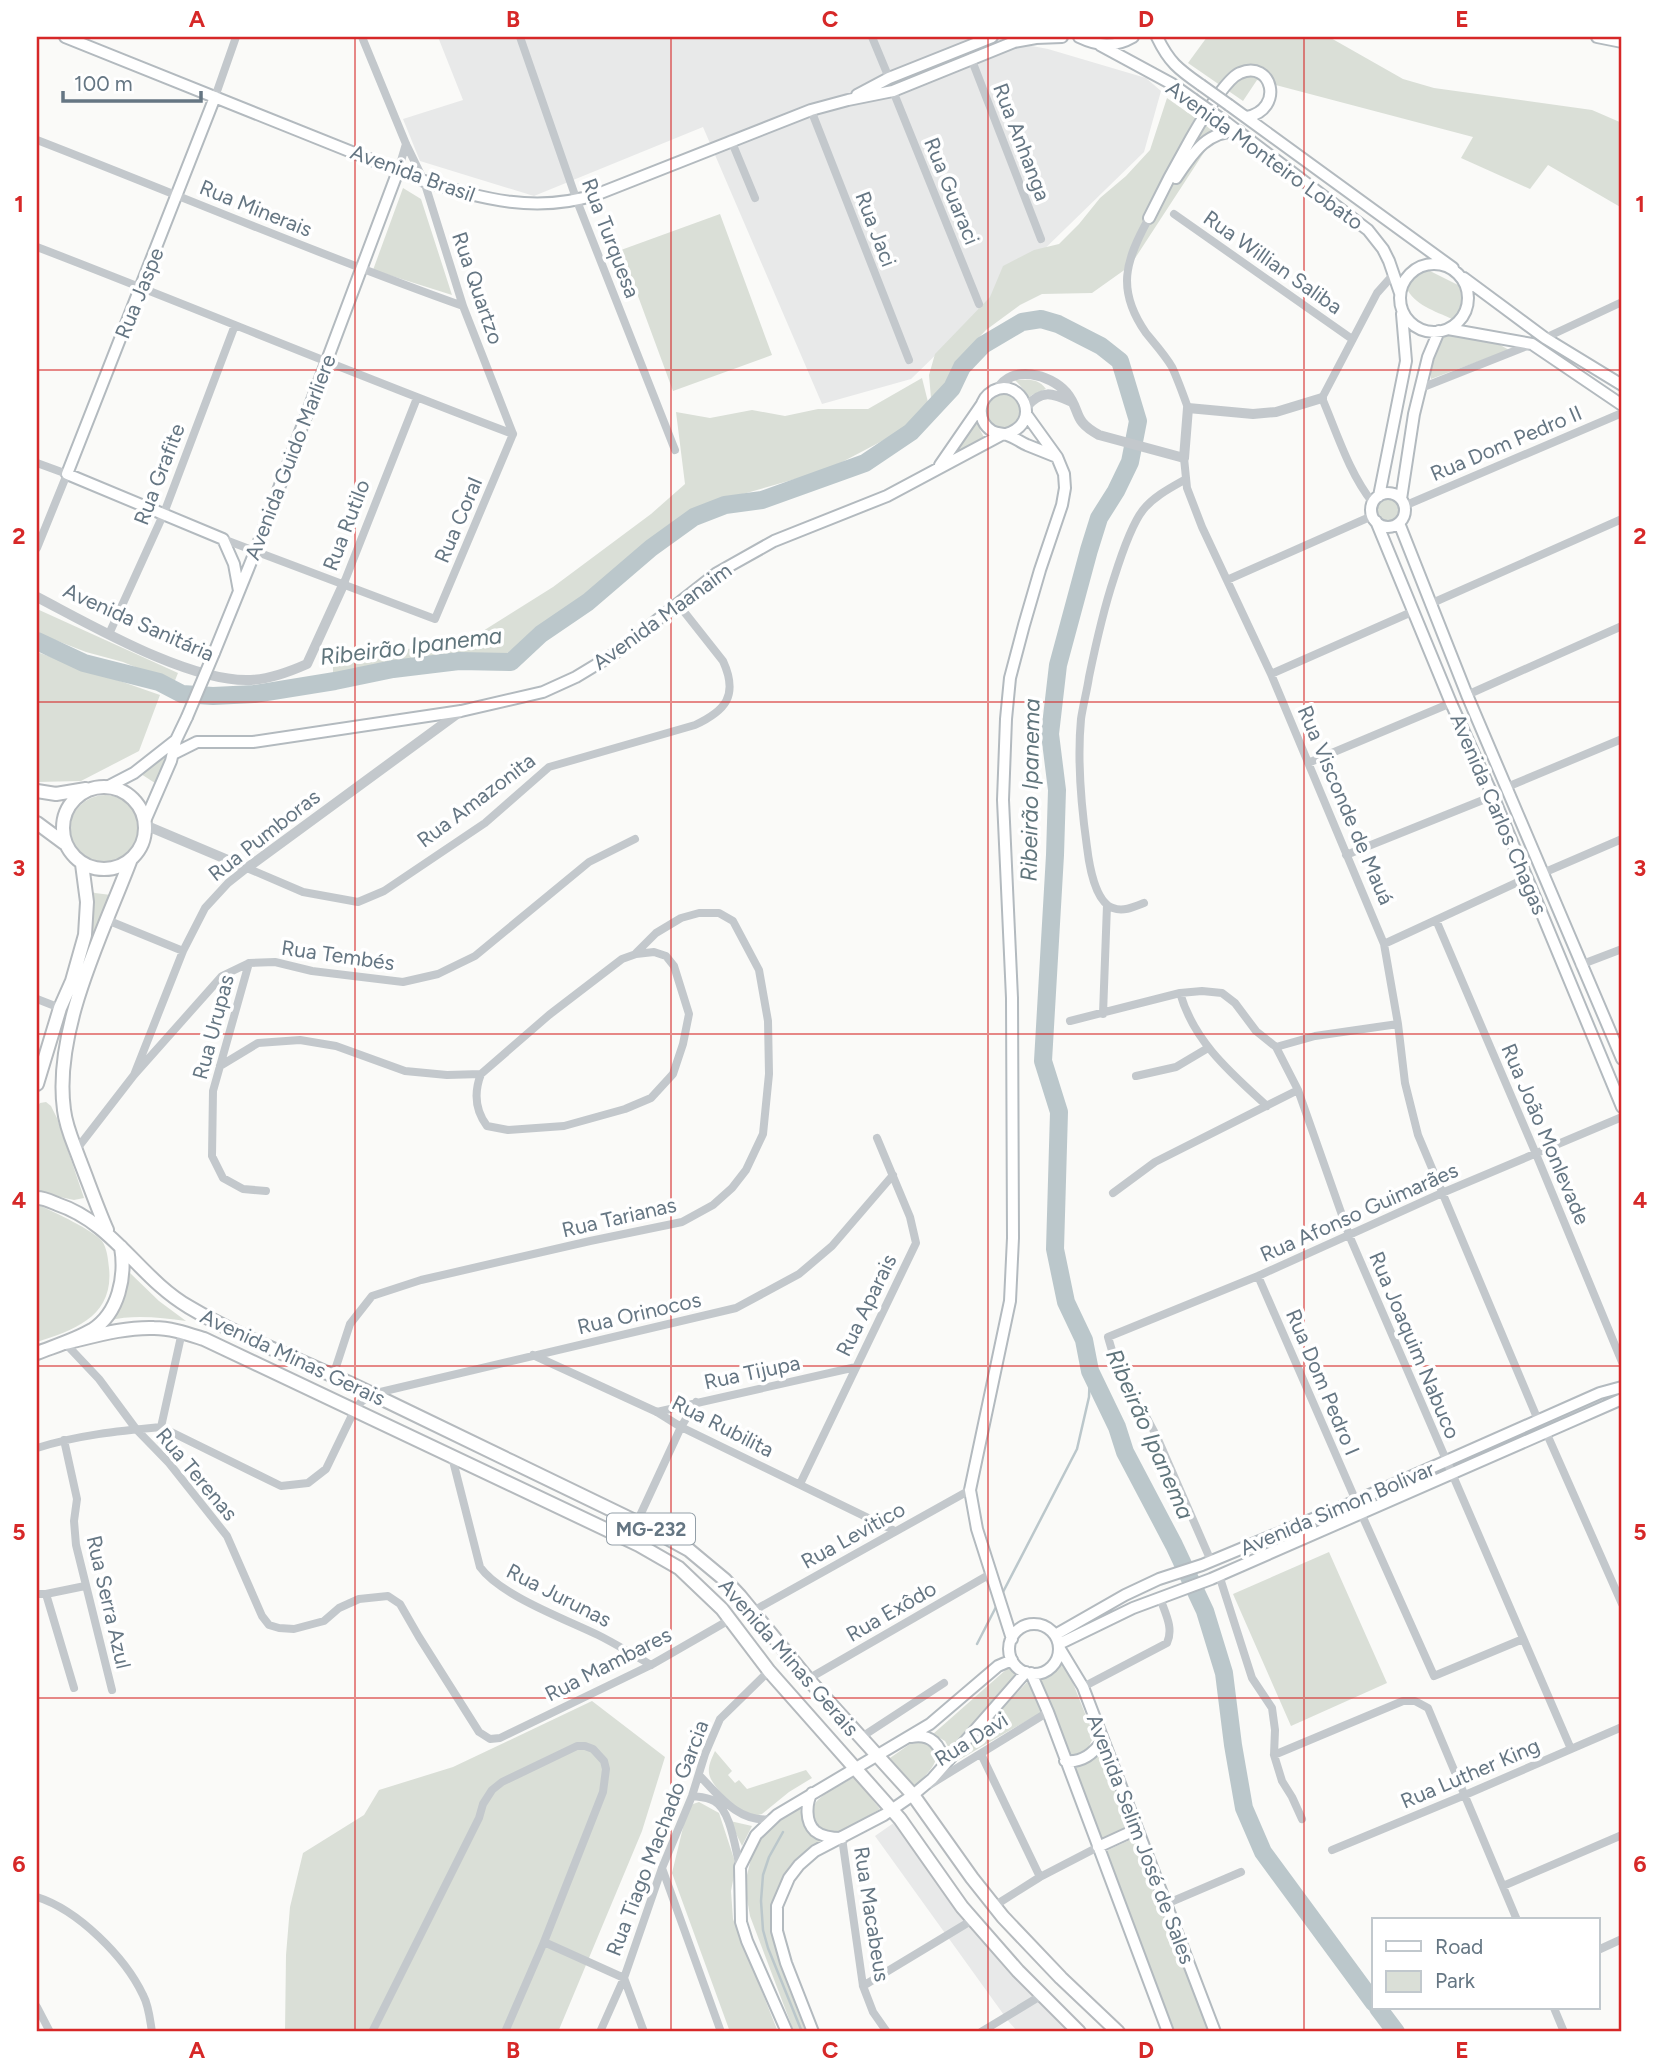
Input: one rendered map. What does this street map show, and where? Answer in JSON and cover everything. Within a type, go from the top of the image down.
[{"type":"main road","name":"Avenida Brasil","points":[[65,37],[424,181],[480,198],[506,203],[540,204],[577,201],[811,110],[893,91],[1014,42],[1062,37]]},
{"type":"main road","name":"Avenida Brasil","points":[[848,100],[889,78],[992,37]]},
{"type":"main road","name":"Avenida Monteiro Lobato","points":[[1079,37],[1100,45],[1172,83],[1368,230],[1390,261],[1400,299]]},
{"type":"main road","points":[[1100,45],[1115,45],[1133,37]]},
{"type":"main road","name":"Avenida Monteiro Lobato","points":[[1157,37],[1167,57],[1182,72],[1247,117],[1545,338],[1622,385]]},
{"type":"main road","points":[[1597,37],[1622,42]]},
{"type":"main road","points":[[1149,218],[1179,160],[1230,79],[1247,70],[1256,71],[1267,79],[1271,97],[1261,111],[1247,117]]},
{"type":"main road","name":"Rua Jaspe","points":[[67,474],[215,97]]},
{"type":"main road","points":[[1149,218],[1203,143],[1221,132],[1239,131]]},
{"type":"main road","name":"Avenida Guido Marliere","points":[[145,823],[176,740],[239,591],[398,171]]},
{"type":"main road","points":[[1429,264],[1446,265],[1456,272],[1465,282],[1469,300],[1463,317],[1444,330],[1427,357],[1414,414],[1403,502],[1405,514],[1395,526],[1384,526],[1374,518],[1406,361],[1400,299],[1403,283],[1418,267],[1429,264]]},
{"type":"main road","points":[[1400,299],[1406,318],[1418,328],[1532,344],[1622,405]]},
{"type":"main road","points":[[1012,1639],[1020,1629],[1033,1625],[1045,1627],[1058,1643],[1055,1662],[1043,1672],[1029,1673],[1021,1670],[1012,1660],[1012,1639],[977,1530],[970,1490],[1010,1301],[1012,1276],[1012,998],[1003,800],[1006,719],[1010,678],[1065,488],[1064,474],[1057,457],[1026,411],[1019,394],[1013,390],[998,389],[991,392],[980,411],[985,426],[991,431],[1005,434],[1057,457]]},
{"type":"main road","name":"Avenida Maanaim","points":[[938,468],[982,404]]},
{"type":"main road","points":[[1005,434],[1020,428],[1026,411]]},
{"type":"main road","name":"Avenida Maanaim","points":[[173,754],[190,744],[206,740],[253,742],[461,711],[543,692],[576,677],[614,654],[718,573],[774,541],[887,496],[1005,434]]},
{"type":"main road","points":[[67,474],[223,539],[234,564],[239,591]]},
{"type":"main road","points":[[1376,500],[1388,493],[1403,502]]},
{"type":"main road","name":"Avenida Carlos Chagas","points":[[1374,518],[1622,1107]]},
{"type":"main road","name":"Avenida Carlos Chagas","points":[[1399,523],[1467,695],[1622,1059]]},
{"type":"main road","points":[[185,721],[206,740]]},
{"type":"main road","name":"Avenida Guido Marliere","points":[[100,788],[134,773],[176,740]]},
{"type":"main road","points":[[64,843],[62,826],[66,809],[78,796],[100,788]]},
{"type":"main road","points":[[37,791],[56,794],[100,788],[117,789],[135,802],[145,823]]},
{"type":"main road","points":[[37,823],[64,843],[71,855],[82,864],[94,869],[108,870],[131,859]]},
{"type":"main road","name":"MG-232","points":[[109,1234],[94,1202],[64,1114],[64,1065],[71,1024],[91,961],[131,859],[142,844],[145,823]]},
{"type":"main road","points":[[37,1084],[85,934],[87,902],[82,864]]},
{"type":"main road","name":"MG-232","points":[[37,1198],[74,1209],[109,1234],[121,1247]]},
{"type":"main road","points":[[65,1343],[93,1329],[113,1305],[124,1267],[121,1247]]},
{"type":"main road","name":"Avenida Minas Gerais","points":[[121,1247],[160,1286],[187,1307],[637,1522],[688,1550],[725,1580],[808,1679],[913,1795],[994,1906],[1052,1970],[1118,2032]]},
{"type":"main road","name":"Avenida Minas Gerais","points":[[65,1343],[129,1329],[157,1328],[204,1339],[664,1558],[679,1568],[708,1593],[731,1619],[769,1671],[892,1810],[962,1907],[1018,1971],[1079,2032]]},
{"type":"main road","name":"MG-232","points":[[37,1353],[65,1343]]},
{"type":"main road","name":"Avenida Simon Bolivar","points":[[1058,1643],[1125,1595],[1160,1579],[1206,1563],[1356,1501],[1600,1393],[1622,1387]]},
{"type":"main road","name":"Avenida Simon Bolivar","points":[[1058,1643],[1133,1608],[1215,1577],[1622,1399]]},
{"type":"main road","name":"Avenida Selim José de Sales","points":[[1058,1643],[1083,1686],[1215,2032]]},
{"type":"main road","points":[[787,2032],[741,1922],[740,1867],[756,1835],[771,1819],[811,1793],[930,1724],[998,1666],[1012,1660]]},
{"type":"main road","points":[[813,2032],[781,1946],[776,1918],[777,1906],[789,1878],[815,1851],[892,1810],[932,1779],[1029,1673]]},
{"type":"main road","name":"Avenida Selim José de Sales","points":[[1029,1673],[1048,1712],[1168,2032]]},
{"type":"main road","points":[[905,1738],[920,1735],[928,1738],[942,1752],[945,1764]]},
{"type":"main road","points":[[1065,1761],[1081,1760],[1094,1752],[1103,1741]]},
{"type":"main road","points":[[811,1793],[807,1811],[811,1826],[830,1838],[842,1838]]},
{"type":"main road","points":[[1098,1847],[1137,1829]]},
{"type":"street","name":"Rua Jaspe","points":[[215,97],[236,37]]},
{"type":"street","points":[[354,37],[363,38]]},
{"type":"street","name":"Rua Turquesa","points":[[520,37],[577,201],[675,450]]},
{"type":"street","points":[[872,37],[889,78]]},
{"type":"street","name":"Rua Quartzo","points":[[363,38],[424,181],[463,306],[513,433]]},
{"type":"street","name":"Rua Anhanga","points":[[971,58],[1041,239]]},
{"type":"street","name":"Rua Guaraci","points":[[893,91],[979,304]]},
{"type":"street","name":"Rua Jaci","points":[[811,110],[909,360]]},
{"type":"street","name":"Rua Minerais","points":[[37,140],[360,269],[463,306]]},
{"type":"street","points":[[731,140],[755,198]]},
{"type":"street","points":[[398,171],[406,144]]},
{"type":"street","name":"Rua Willian Saliba","points":[[1174,214],[1352,339]]},
{"type":"street","name":"Rua Visconde de Mauá","points":[[1149,218],[1127,265],[1126,288],[1139,321],[1172,367],[1188,408],[1184,458],[1187,488],[1202,527],[1271,674],[1384,944],[1405,1083],[1418,1135],[1538,1420]]},
{"type":"street","points":[[37,248],[142,287],[417,398],[513,433]]},
{"type":"street","points":[[1188,408],[1253,414],[1276,412],[1322,398],[1377,293],[1393,275]]},
{"type":"street","points":[[1545,338],[1622,302]]},
{"type":"street","name":"Rua Grafite","points":[[110,634],[164,513],[235,324]]},
{"type":"street","points":[[1421,388],[1532,344]]},
{"type":"street","points":[[998,389],[1008,378],[1018,374],[1040,376],[1067,393],[1079,420],[1087,429],[1099,435],[1184,458]]},
{"type":"street","points":[[1026,411],[1036,397],[1048,393],[1073,402]]},
{"type":"street","name":"Rua Rutilo","points":[[307,664],[344,583],[417,398]]},
{"type":"street","points":[[1322,398],[1363,490],[1376,500]]},
{"type":"street","name":"Rua Dom Pedro II","points":[[1403,502],[1622,413]]},
{"type":"street","name":"Rua Coral","points":[[344,583],[435,619],[513,433]]},
{"type":"street","points":[[37,463],[67,474]]},
{"type":"street","name":"Rua Jaspe","points":[[37,548],[67,474]]},
{"type":"street","points":[[1144,903],[1124,910],[1115,910],[1107,905],[1095,885],[1084,827],[1079,768],[1081,717],[1101,616],[1123,551],[1143,510],[1161,494],[1186,479]]},
{"type":"street","points":[[1227,580],[1374,518]]},
{"type":"street","points":[[1430,604],[1622,519]]},
{"type":"street","points":[[223,539],[344,583]]},
{"type":"street","name":"Avenida Sanitária","points":[[37,597],[110,634],[205,674],[250,680],[279,676],[307,664]]},
{"type":"street","name":"Rua Amazonita","points":[[145,823],[303,892],[358,902],[384,891],[485,823],[549,767],[695,725],[715,716],[725,705],[729,693],[728,671],[678,604]]},
{"type":"street","points":[[1271,674],[1414,611]]},
{"type":"street","points":[[1467,695],[1622,626]]},
{"type":"street","points":[[1308,763],[1451,703]]},
{"type":"street","name":"Rua Pumboras","points":[[134,1075],[183,951],[205,908],[228,883],[247,868],[461,711]]},
{"type":"street","points":[[1507,787],[1622,739]]},
{"type":"street","points":[[1346,855],[1493,796]]},
{"type":"street","name":"Rua Tembés","points":[[76,1150],[134,1075],[222,976],[249,963],[275,962],[312,971],[403,982],[438,974],[475,956],[589,862],[635,839]]},
{"type":"street","points":[[1543,873],[1622,839]]},
{"type":"street","points":[[1384,944],[1527,878]]},
{"type":"street","points":[[1103,1014],[1107,905]]},
{"type":"street","name":"Rua Tarianas","points":[[333,1376],[350,1324],[372,1296],[421,1280],[682,1222],[713,1205],[732,1188],[746,1170],[763,1134],[769,1074],[768,1021],[759,970],[733,921],[719,913],[699,913],[681,918],[656,933],[636,954],[622,959],[573,996],[481,1074]]},
{"type":"street","points":[[107,920],[183,951]]},
{"type":"street","name":"Rua João Monlevade","points":[[1436,920],[1622,1362]]},
{"type":"street","points":[[1580,965],[1622,949]]},
{"type":"street","points":[[220,1066],[258,1043],[300,1040],[336,1046],[405,1071],[447,1075],[481,1074],[477,1096],[481,1118],[487,1126],[508,1130],[564,1126],[625,1109],[652,1098],[673,1074],[683,1044],[688,1014],[674,966],[666,957],[654,952],[636,954]]},
{"type":"street","name":"Rua Urupas","points":[[249,963],[213,1091],[212,1156],[223,1178],[243,1189],[266,1191]]},
{"type":"street","points":[[1070,1021],[1180,993],[1202,991],[1222,993],[1235,1003],[1256,1031],[1276,1047],[1315,1036],[1398,1024]]},
{"type":"street","points":[[1180,993],[1185,1010],[1208,1048],[1220,1063],[1267,1106]]},
{"type":"street","points":[[37,999],[60,1008]]},
{"type":"street","name":"Rua Joaquim Nabuco","points":[[1276,1047],[1298,1090],[1349,1235],[1451,1474]]},
{"type":"street","points":[[1136,1076],[1176,1067],[1208,1048]]},
{"type":"street","points":[[1113,1193],[1155,1162],[1298,1090]]},
{"type":"street","name":"Rua Afonso Guimarães","points":[[1206,1563],[1157,1437],[1113,1354],[1108,1337],[1258,1276],[1442,1193],[1622,1117]]},
{"type":"street","name":"Rua Aparais","points":[[800,1484],[916,1243],[910,1217],[877,1138]]},
{"type":"street","name":"Rua Orinocos","points":[[354,1411],[372,1394],[736,1308],[800,1274],[832,1245],[893,1175]]},
{"type":"street","name":"Rua Dom Pedro I","points":[[1258,1276],[1356,1501]]},
{"type":"street","points":[[161,1427],[182,1332]]},
{"type":"street","name":"Rua Terenas","points":[[65,1343],[99,1379],[136,1429],[169,1463],[227,1536],[262,1616],[270,1625],[294,1629],[324,1621],[339,1608],[359,1599],[388,1596],[400,1604],[478,1732],[490,1739],[500,1738]]},
{"type":"street","name":"Rua Rubilita","points":[[533,1355],[657,1412],[681,1427],[895,1531]]},
{"type":"street","name":"Rua Tijupa","points":[[657,1412],[856,1367]]},
{"type":"street","points":[[637,1522],[681,1427],[696,1402]]},
{"type":"street","points":[[37,1448],[104,1432],[161,1427],[281,1486],[308,1483],[326,1469],[354,1411]]},
{"type":"street","points":[[1546,1432],[1622,1604]]},
{"type":"street","name":"Rua Serra Azul","points":[[64,1440],[77,1499],[74,1521],[76,1545],[112,1690]]},
{"type":"street","name":"Rua Jurunas","points":[[452,1457],[480,1567],[487,1577],[515,1595],[602,1637],[651,1665]]},
{"type":"street","points":[[1451,1474],[1571,1749]]},
{"type":"street","name":"Rua Levitico","points":[[753,1611],[970,1490]]},
{"type":"street","points":[[1361,1513],[1434,1676],[1523,1639]]},
{"type":"street","name":"Rua Exôdo","points":[[808,1679],[992,1573]]},
{"type":"street","points":[[1215,1577],[1252,1678],[1272,1708],[1274,1755],[1282,1781],[1302,1819]]},
{"type":"street","points":[[74,1688],[41,1594],[85,1586]]},
{"type":"street","points":[[1083,1686],[1167,1643],[1171,1635],[1163,1597]]},
{"type":"street","name":"Rua Mambares","points":[[500,1738],[651,1665],[731,1619]]},
{"type":"street","name":"Rua Tiago Machado Garcia","points":[[600,2032],[624,1978],[662,1868],[720,1719],[769,1671]]},
{"type":"street","points":[[860,1738],[944,1683]]},
{"type":"street","points":[[1274,1755],[1403,1702],[1415,1701],[1428,1708],[1516,1918]]},
{"type":"street","name":"Rua Davi","points":[[913,1795],[1048,1712]]},
{"type":"street","name":"Rua Luther King","points":[[1332,1850],[1622,1727]]},
{"type":"street","points":[[372,2032],[492,1790],[502,1782],[569,1749],[585,1746],[600,1754],[604,1761],[606,1769],[603,1792],[505,2032]]},
{"type":"street","points":[[981,1754],[1040,1877]]},
{"type":"street","points":[[699,1775],[746,1818],[759,1821],[771,1819]]},
{"type":"street","points":[[692,1796],[713,1800],[720,1805],[725,1813],[740,1867]]},
{"type":"street","points":[[1503,1886],[1622,1835]]},
{"type":"street","name":"Rua Macabeus","points":[[842,1838],[863,1986],[873,2011],[887,2032]]},
{"type":"street","points":[[994,1906],[1040,1877],[1098,1847]]},
{"type":"street","points":[[662,1868],[721,2032]]},
{"type":"street","points":[[1166,1905],[1241,1872]]},
{"type":"street","points":[[37,1898],[46,1900],[82,1922],[130,1971],[145,1998],[152,2032]]},
{"type":"street","points":[[863,1986],[974,1919]]},
{"type":"street","points":[[1600,1949],[1622,1939]]},
{"type":"street","points":[[544,1942],[624,1978],[644,2032]]},
{"type":"street","points":[[981,2032],[1042,1995]]},
{"type":"street","points":[[37,2007],[50,2032]]},
{"type":"street","points":[[1555,2010],[1564,2032]]},
{"type":"shaded area","points":[[438,37],[1007,37],[1010,42],[1048,49],[1146,78],[1161,91],[1144,152],[911,379],[822,404],[703,127],[534,196],[420,161],[403,119],[463,100]]},
{"type":"shaded area","points":[[895,1822],[1079,2032],[1018,2032],[1009,2022],[875,1836]]},
{"type":"green space","points":[[1207,37],[1329,37],[1403,79],[1434,88],[1592,110],[1622,123],[1622,208],[1548,165],[1530,189],[1461,158],[1473,137],[1257,80],[1243,101],[1188,63]]},
{"type":"green space","points":[[1167,98],[1218,134],[1130,266],[1092,293],[1042,294],[1020,305],[986,330],[963,354],[942,393],[931,398],[929,375],[935,354],[990,297],[1003,266],[1034,250],[1059,244],[1100,198],[1126,176],[1150,150]]},
{"type":"green space","points":[[403,188],[421,199],[452,295],[373,270]]},
{"type":"green space","points":[[720,214],[772,355],[673,391],[621,250]]},
{"type":"green space","points":[[1426,269],[1464,288],[1464,303],[1458,317],[1452,319],[1432,310],[1414,298],[1406,287],[1416,274]]},
{"type":"green space","points":[[1446,333],[1495,342],[1509,350],[1431,379],[1430,365],[1442,335]]},
{"type":"green space","points":[[922,378],[928,402],[901,431],[827,470],[694,508],[603,582],[506,654],[333,673],[333,659],[467,641],[553,587],[651,514],[685,484],[676,412],[710,418],[752,410],[785,416],[818,409],[868,409]]},
{"type":"green space","points":[[1015,380],[1036,381],[1046,389],[1027,399],[1026,392]]},
{"type":"green space","points":[[1007,393],[1018,402],[1020,414],[1018,424],[1001,431],[986,421],[985,403],[995,394]]},
{"type":"green space","points":[[979,420],[985,439],[951,455],[967,431]]},
{"type":"green space","points":[[1388,497],[1397,501],[1401,510],[1397,519],[1388,523],[1379,519],[1375,510],[1379,501]]},
{"type":"green space","points":[[37,609],[178,673],[174,683],[123,662],[86,652],[42,635],[37,632]]},
{"type":"green space","points":[[37,652],[160,695],[139,751],[81,781],[37,782]]},
{"type":"green space","points":[[172,748],[158,785],[141,774],[159,761]]},
{"type":"green space","points":[[105,795],[130,805],[140,830],[130,855],[105,865],[80,855],[70,830],[80,805]]},
{"type":"green space","points":[[89,890],[111,895],[91,945],[93,908]]},
{"type":"green space","points":[[46,1102],[57,1118],[84,1198],[74,1200],[37,1192],[37,1107]]},
{"type":"green space","points":[[40,1206],[82,1227],[102,1241],[108,1257],[109,1284],[105,1298],[89,1318],[65,1332],[37,1342],[37,1207]]},
{"type":"green space","points":[[130,1273],[159,1301],[186,1321],[137,1317],[108,1321],[125,1291]]},
{"type":"green space","points":[[1329,1552],[1387,1683],[1291,1726],[1233,1594]]},
{"type":"green space","points":[[1017,1660],[1022,1670],[950,1750],[945,1741],[933,1734]]},
{"type":"green space","points":[[1065,1663],[1094,1736],[1086,1752],[1072,1756],[1038,1678]]},
{"type":"green space","points":[[1029,1680],[1042,1712],[950,1765]]},
{"type":"green space","points":[[592,1701],[665,1757],[642,1831],[558,2032],[285,2032],[290,1907],[303,1853],[364,1815],[379,1790],[453,1767]]},
{"type":"green space","points":[[921,1742],[935,1752],[936,1757],[931,1769],[915,1786],[890,1758],[910,1744]]},
{"type":"green space","points":[[1102,1746],[1129,1826],[1101,1840],[1073,1768],[1090,1760]]},
{"type":"green space","points":[[715,1751],[732,1771],[728,1775],[735,1783],[739,1780],[747,1789],[806,1770],[812,1778],[762,1814],[749,1815],[729,1801],[710,1778],[709,1767]]},
{"type":"green space","points":[[854,1777],[880,1809],[839,1833],[818,1827],[814,1813],[817,1801]]},
{"type":"green space","points":[[699,1802],[719,1813],[736,1865],[731,1891],[733,1919],[778,2032],[730,2032],[672,1873],[687,1811]]},
{"type":"green space","points":[[800,1806],[806,1826],[822,1840],[789,1867],[778,1889],[771,1913],[778,1957],[806,2032],[794,2032],[750,1916],[746,1879],[755,1843],[770,1824]]},
{"type":"green space","points":[[730,1821],[752,1826],[742,1846]]},
{"type":"green space","points":[[1136,1837],[1210,2032],[1174,2032],[1106,1851]]},
{"type":"waterway","name":"Ribeirão Ipanema","points":[[37,641],[84,663],[159,682],[182,694],[213,696],[254,694],[393,669],[459,661],[511,662],[541,634],[588,602],[651,548],[694,517],[725,505],[762,500],[865,463],[911,432],[952,388],[962,367],[983,345],[1022,322],[1041,319],[1058,324],[1101,346],[1120,361],[1138,421],[1130,462],[1099,518],[1089,550],[1058,665],[1050,734],[1057,790],[1043,1061],[1059,1112],[1055,1249],[1066,1302],[1084,1340],[1090,1371],[1117,1427],[1125,1452],[1205,1611],[1224,1673],[1244,1808],[1263,1852],[1372,2000]]},
{"type":"waterway","points":[[1002,1594],[1077,1449],[1089,1397],[1090,1371]]},
{"type":"waterway","points":[[977,1644],[998,1603]]},
{"type":"waterway","points":[[783,1832],[769,1857],[763,1875],[763,1930],[802,2032]]},
{"type":"waterway","name":"Ribeirão Ipanema","points":[[1380,2010],[1396,2032]]}]
